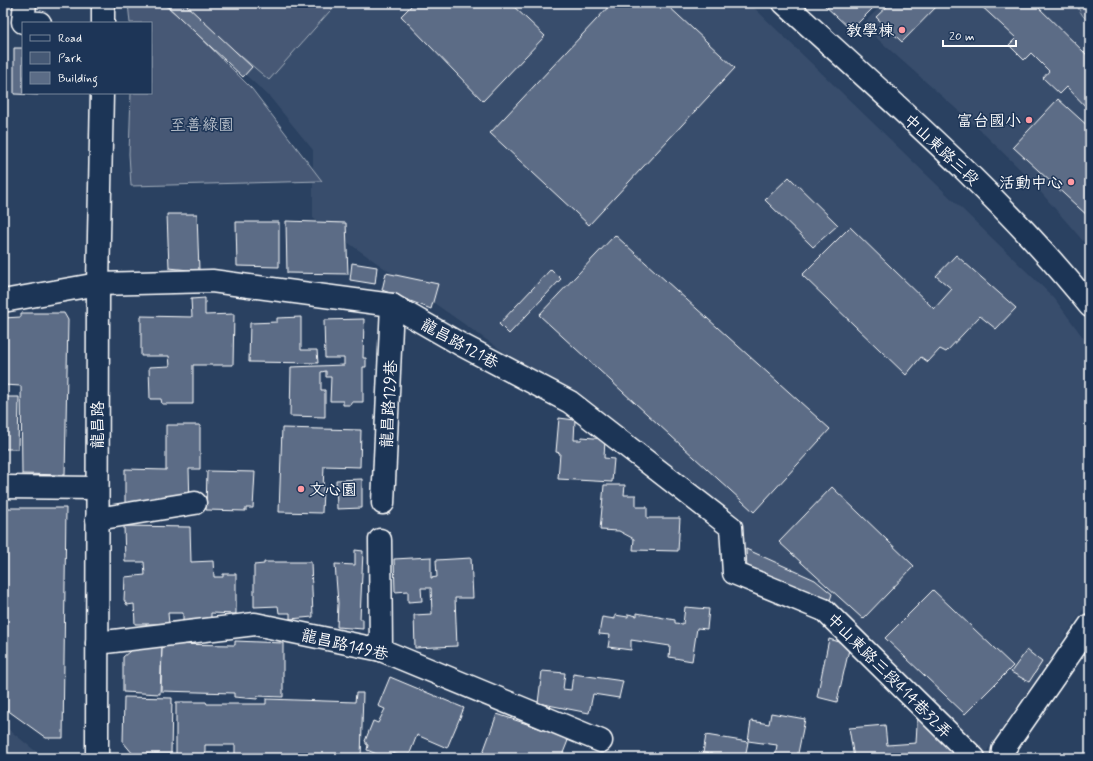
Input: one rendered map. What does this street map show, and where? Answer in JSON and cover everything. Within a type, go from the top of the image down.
[{"type":"street","points":[[23,22],[25,3]]},
{"type":"street","points":[[103,3],[103,22]]},
{"type":"street","name":"中山東路三段","points":[[784,3],[969,173],[1032,239],[1090,306]]},
{"type":"street","name":"龍昌路","points":[[97,758],[98,284],[102,94]]},
{"type":"street","name":"龍昌路121巷","points":[[3,301],[98,284],[212,281],[392,305],[460,344],[570,402],[730,528],[734,573]]},
{"type":"street","name":"龍昌路129巷","points":[[383,503],[392,305]]},
{"type":"street","points":[[3,487],[97,488]]},
{"type":"street","points":[[97,519],[195,503]]},
{"type":"street","points":[[380,540],[381,650]]},
{"type":"street","name":"中山東路三段414巷32弄","points":[[734,573],[824,610],[974,758]]},
{"type":"street","name":"龍昌路149巷","points":[[97,643],[256,624],[381,650],[601,741]]},
{"type":"street","points":[[1002,758],[1003,750],[1090,625]]},
{"type":"shaded area","points":[[166,3],[749,3],[1054,298],[1090,347],[1090,600],[984,755],[831,603],[746,567],[742,519],[313,218],[313,150],[269,96]]},
{"type":"shaded area","name":"富台國小","points":[[884,3],[1090,3],[1090,249],[1026,175],[980,130],[862,25]]},
{"type":"shaded area","points":[[3,725],[44,758],[3,758]]},
{"type":"green space","name":"至善綠園","points":[[128,3],[161,3],[179,16],[252,89],[322,181],[131,186],[129,154],[131,94],[152,94],[152,22],[130,22]]},
{"type":"green space","points":[[179,3],[337,3],[269,80]]},
{"type":"green space","points":[[1075,3],[1090,3],[1090,23],[1083,16]]},
{"type":"building","points":[[164,3],[184,3],[252,67],[243,77]]},
{"type":"building","points":[[414,3],[510,3],[545,36],[483,101],[401,16]]},
{"type":"building","points":[[612,3],[665,3],[735,68],[589,225],[490,133]]},
{"type":"building","points":[[822,3],[878,3],[851,30]]},
{"type":"building","name":"教學棟","points":[[891,3],[940,3],[902,42],[876,17]]},
{"type":"building","points":[[978,3],[1034,3],[1090,58],[1090,111],[1067,87],[1060,94],[1043,78],[1049,71],[1031,53],[1024,60],[1009,45],[1016,38]]},
{"type":"building","points":[[14,48],[22,48],[22,94],[38,95],[14,94]]},
{"type":"building","name":"活動中心","points":[[1058,99],[1090,128],[1090,218],[1013,147]]},
{"type":"building","points":[[789,177],[838,225],[813,247],[765,200]]},
{"type":"building","points":[[167,214],[197,214],[199,271],[169,268]]},
{"type":"building","points":[[286,221],[346,223],[348,274],[287,273]]},
{"type":"building","points":[[236,222],[279,222],[279,267],[237,266]]},
{"type":"building","points":[[850,227],[934,309],[952,289],[936,276],[956,255],[1016,308],[996,329],[980,316],[946,352],[940,349],[928,362],[921,357],[906,375],[802,275]]},
{"type":"building","points":[[615,235],[830,429],[754,512],[539,315]]},
{"type":"building","points":[[352,263],[377,267],[375,284],[350,280]]},
{"type":"building","points":[[551,269],[561,279],[509,334],[499,324]]},
{"type":"building","points":[[386,273],[438,284],[431,309],[382,290]]},
{"type":"building","points":[[205,298],[205,315],[234,314],[233,365],[193,365],[193,404],[162,404],[161,399],[150,399],[149,367],[170,366],[169,356],[141,356],[141,316],[192,317],[191,299]]},
{"type":"building","points":[[21,313],[64,313],[68,320],[65,475],[22,474],[21,386],[3,385],[3,318],[21,317]]},
{"type":"building","points":[[301,317],[301,350],[317,350],[318,363],[249,362],[250,323],[277,322],[277,318]]},
{"type":"building","points":[[364,319],[363,358],[366,358],[366,367],[363,367],[363,402],[351,402],[351,405],[343,405],[343,401],[330,401],[331,377],[326,377],[326,371],[321,372],[321,390],[325,390],[325,417],[290,416],[291,367],[344,365],[344,358],[325,358],[324,320]]},
{"type":"building","points":[[3,397],[19,397],[18,449],[3,449]]},
{"type":"building","points":[[559,418],[575,420],[574,440],[581,440],[582,437],[605,439],[604,458],[614,459],[612,482],[558,479],[560,453],[556,452]]},
{"type":"building","points":[[166,425],[200,425],[200,469],[189,469],[190,505],[125,507],[125,469],[166,470]]},
{"type":"building","name":"文心園","points":[[282,428],[361,430],[360,467],[324,466],[322,513],[279,512]]},
{"type":"building","points":[[207,471],[255,472],[253,508],[246,508],[246,511],[206,510]]},
{"type":"building","points":[[362,479],[362,508],[337,509],[336,480]]},
{"type":"building","points":[[604,485],[625,485],[624,495],[636,495],[636,507],[647,507],[647,518],[680,518],[678,551],[633,550],[634,539],[619,531],[600,530]]},
{"type":"building","points":[[832,487],[914,566],[863,619],[779,542]]},
{"type":"building","points":[[3,508],[66,508],[63,738],[46,738],[3,707]]},
{"type":"building","points":[[124,526],[190,527],[191,562],[213,561],[214,577],[223,577],[223,574],[236,574],[236,614],[211,613],[211,624],[183,624],[183,613],[168,613],[169,624],[135,624],[134,604],[127,605],[124,600],[125,577],[145,575],[144,562],[125,562]]},
{"type":"building","points":[[746,549],[815,580],[832,594],[828,606],[747,570]]},
{"type":"building","points":[[355,550],[363,551],[360,619],[363,619],[363,629],[337,627],[338,603],[335,564],[355,565]]},
{"type":"building","points":[[431,557],[431,578],[437,577],[436,560],[471,558],[473,598],[455,598],[457,646],[415,648],[414,615],[432,614],[431,588],[421,588],[422,601],[408,602],[408,591],[395,592],[394,559]]},
{"type":"building","points":[[264,562],[311,562],[313,617],[290,619],[290,613],[279,613],[278,606],[254,607],[254,565],[264,564]]},
{"type":"building","points":[[933,590],[1013,666],[965,714],[885,638]]},
{"type":"building","points":[[685,607],[709,609],[707,629],[697,628],[692,661],[669,657],[670,646],[631,640],[631,650],[608,647],[610,635],[599,634],[602,617],[615,619],[615,615],[628,617],[628,614],[637,616],[637,613],[675,620],[675,623],[683,624]]},
{"type":"building","points":[[829,639],[850,645],[837,702],[817,697]]},
{"type":"building","points":[[235,641],[283,643],[283,697],[258,696],[257,699],[234,697],[234,693],[161,691],[162,644],[235,645]]},
{"type":"building","points":[[162,644],[160,694],[123,692],[123,657],[137,645]]},
{"type":"building","points":[[1027,650],[1042,662],[1029,682],[1011,672]]},
{"type":"building","points":[[542,671],[565,673],[563,689],[571,690],[573,674],[623,681],[619,698],[593,694],[589,713],[538,703]]},
{"type":"building","points":[[390,677],[464,708],[447,748],[417,735],[408,758],[404,758],[393,753],[392,756],[387,756],[386,758],[367,750],[368,745],[365,741],[373,721],[378,723],[385,709],[378,706]]},
{"type":"building","points":[[356,693],[363,693],[361,758],[235,758],[235,745],[205,745],[205,758],[176,758],[176,702],[206,702],[207,704],[266,704],[266,699],[355,702]]},
{"type":"building","points":[[124,697],[172,698],[171,754],[133,754],[123,742]]},
{"type":"building","points":[[918,705],[973,758],[854,758],[849,728],[885,725],[887,745],[916,743]]},
{"type":"building","points":[[771,713],[805,719],[797,758],[775,758],[777,745],[748,741],[751,721],[769,724]]},
{"type":"building","points":[[497,714],[569,738],[561,758],[481,758]]},
{"type":"building","points":[[706,735],[748,742],[745,758],[713,758],[714,754],[703,753]]},
{"type":"place","name":"教學棟","points":[[902,30]]},
{"type":"place","name":"富台國小","points":[[1029,120]]},
{"type":"place","name":"活動中心","points":[[1071,182]]},
{"type":"place","name":"文心園","points":[[301,489]]}]
